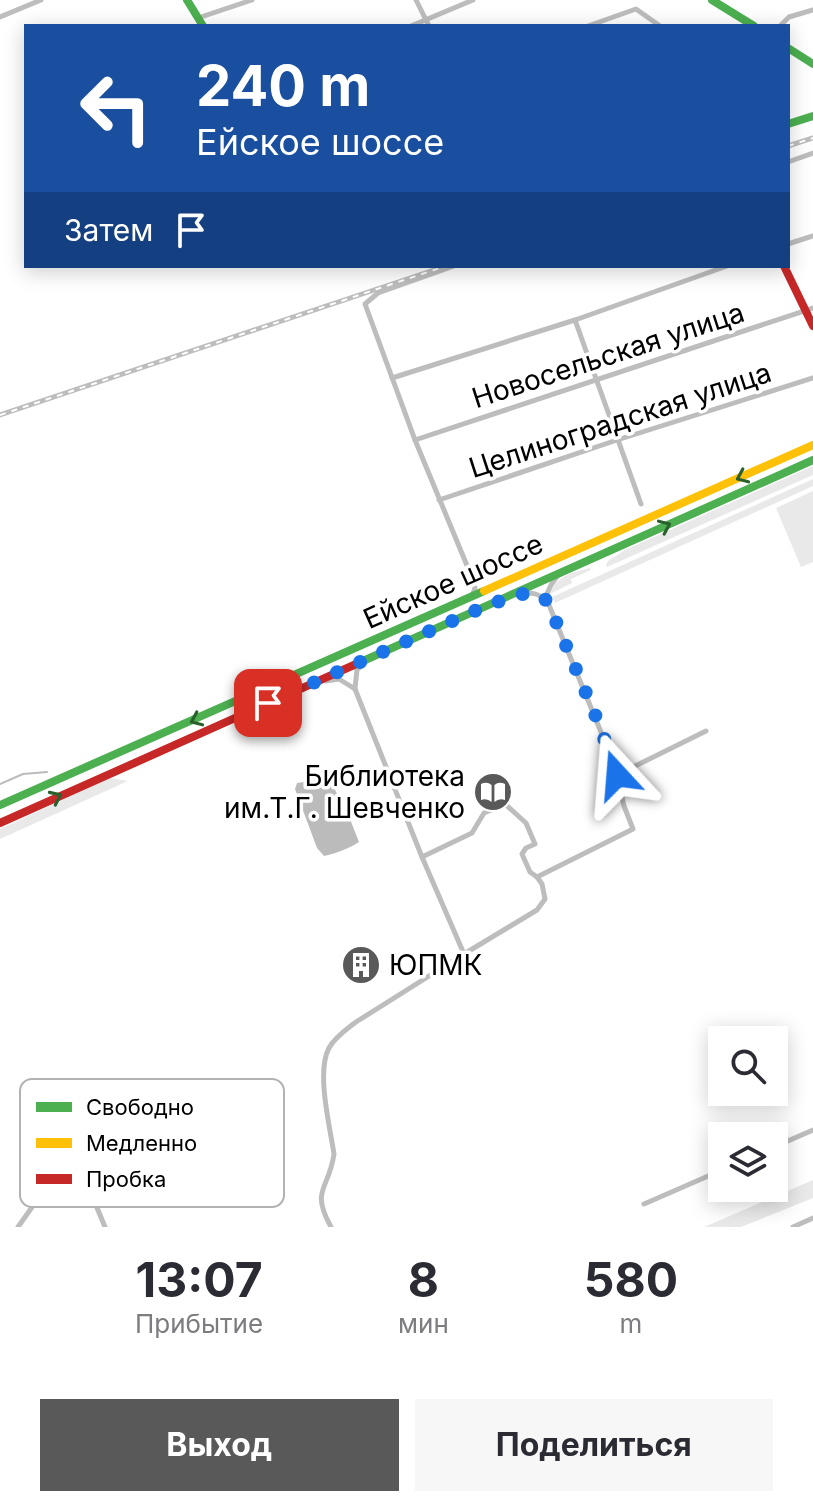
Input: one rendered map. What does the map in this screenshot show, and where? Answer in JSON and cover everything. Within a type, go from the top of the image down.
[{"type":"main road","points":[[187,0],[201,22]]},
{"type":"main road","points":[[712,0],[751,24]]},
{"type":"main road","points":[[790,49],[813,64]]},
{"type":"main road","points":[[790,123],[813,116]]},
{"type":"main road","points":[[785,268],[809,310],[813,326]]},
{"type":"main road","name":"Ейское шоссе","points":[[0,805],[813,445]]},
{"type":"main road","name":"Ейское шоссе","points":[[0,823],[813,460]]},
{"type":"street","points":[[0,17],[41,0]]},
{"type":"street","points":[[201,22],[252,0]]},
{"type":"street","points":[[416,0],[427,23],[473,0]]},
{"type":"street","points":[[594,24],[636,9],[657,24]]},
{"type":"street","points":[[782,24],[789,17],[813,10]]},
{"type":"street","points":[[790,161],[813,153]]},
{"type":"street","points":[[790,243],[813,236]]},
{"type":"street","points":[[448,268],[378,293],[365,304],[415,440],[473,580],[475,588],[472,597]]},
{"type":"street","points":[[392,378],[575,320],[721,268]]},
{"type":"street","name":"Новосельская улица","points":[[415,440],[809,310]]},
{"type":"street","points":[[575,320],[641,504]]},
{"type":"street","name":"Целиноградская улица","points":[[439,500],[813,378]]},
{"type":"street","points":[[545,598],[560,572]]},
{"type":"street","points":[[473,580],[491,589]]},
{"type":"street","points":[[495,602],[522,593],[545,598],[599,724],[633,829],[537,877]]},
{"type":"street","points":[[370,657],[357,670],[355,689],[464,954]]},
{"type":"street","points":[[307,685],[310,688],[334,678],[355,689]]},
{"type":"street","points":[[617,775],[706,731]]},
{"type":"street","points":[[331,1227],[320,1198],[334,1154],[322,1068],[329,1048],[356,1022],[537,910],[545,899],[542,884],[530,872],[522,854],[535,844],[526,823],[505,804],[484,813],[472,833],[422,857]]},
{"type":"street","points":[[788,1141],[813,1130]]},
{"type":"street","points":[[644,1204],[708,1176]]},
{"type":"street","points":[[18,1227],[32,1207]]},
{"type":"street","points":[[97,1207],[105,1227]]},
{"type":"street","points":[[793,1227],[813,1218]]},
{"type":"shaded area","points":[[813,466],[813,475],[606,565],[625,550]]},
{"type":"shaded area","points":[[813,479],[813,486],[555,603],[552,597]]},
{"type":"shaded area","points":[[813,491],[813,562],[801,567],[776,508]]},
{"type":"shaded area","points":[[590,568],[571,579],[572,583],[550,594],[561,579]]},
{"type":"shaded area","points":[[330,774],[341,801],[340,814],[350,819],[359,842],[324,856],[317,848],[295,789],[297,783]]},
{"type":"shaded area","points":[[110,778],[128,781],[0,839],[0,829]]},
{"type":"shaded area","points":[[813,1180],[813,1198],[741,1227],[704,1227],[762,1202],[788,1202],[788,1191]]},
{"type":"waterway","points":[[0,784],[23,774],[47,772]]},
{"type":"railway","points":[[790,145],[813,138]]},
{"type":"railway","points":[[0,415],[440,268]]},
{"type":"traffic: fast","points":[[187,0],[202,24]]},
{"type":"traffic: fast","points":[[712,0],[751,24]]},
{"type":"traffic: fast","points":[[790,49],[813,64]]},
{"type":"traffic: fast","points":[[790,123],[813,116]]},
{"type":"traffic: fast","points":[[354,665],[813,460]]},
{"type":"traffic: fast","points":[[0,805],[484,591]]},
{"type":"traffic: slow","points":[[484,591],[813,445]]},
{"type":"traffic: jam","points":[[785,268],[813,326]]},
{"type":"traffic: jam","points":[[0,823],[354,665]]},
{"type":"place","name":"Библиотека им.Т.Г. Шевченко","points":[[493,792]]},
{"type":"place","name":"ЮПМК","points":[[361,965]]},
{"type":"route","points":[[268,703],[495,602],[522,593],[533,593],[545,598],[549,605],[617,775]]}]
